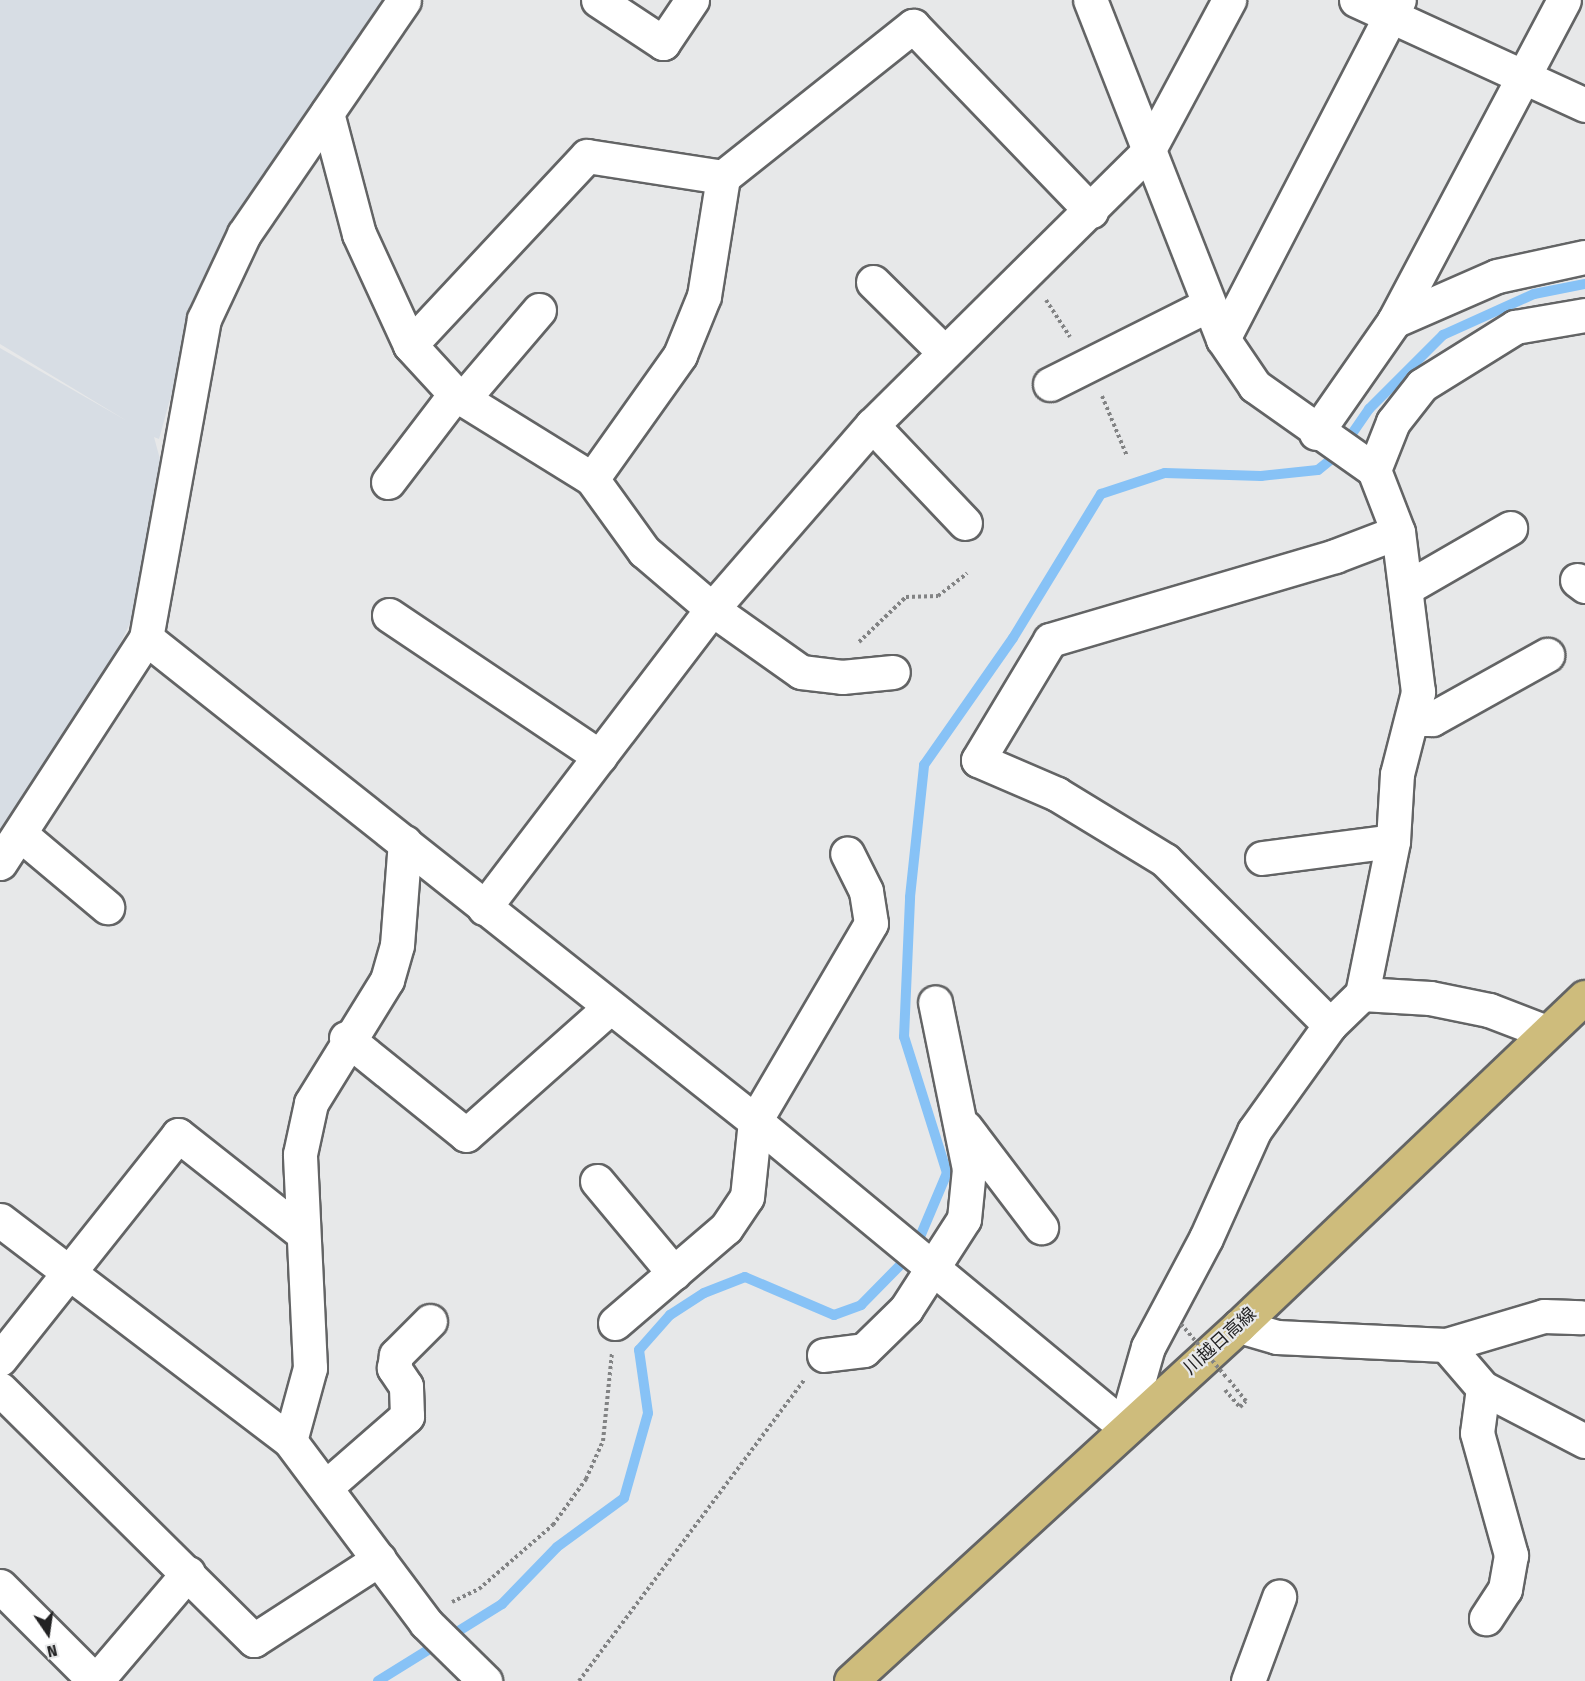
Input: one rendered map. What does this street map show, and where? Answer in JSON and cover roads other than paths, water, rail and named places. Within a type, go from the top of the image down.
[{"type":"main road","name":"川越日高線","points":[[850,1681],[1125,1427],[1239,1326],[1571,1015]]},
{"type":"street","points":[[0,863],[146,638],[204,319],[244,234],[404,0]]},
{"type":"street","points":[[598,0],[663,43],[692,0]]},
{"type":"street","points":[[146,638],[405,842],[608,1009],[755,1122],[1125,1427],[1148,1347],[1206,1238],[1254,1131],[1330,1025],[1362,994],[1393,841],[1397,774],[1414,718],[1419,692],[1408,587],[1398,532],[1368,466],[1323,437],[1255,386],[1223,339],[1206,306],[1090,0]]},
{"type":"street","points":[[484,908],[712,609],[872,425],[944,352],[1091,211],[1147,153],[1228,0]]},
{"type":"street","points":[[1356,0],[1395,8],[1585,105]]},
{"type":"street","points":[[1323,437],[1394,321],[1564,0]]},
{"type":"street","points":[[1223,339],[1395,8]]},
{"type":"street","points":[[592,479],[680,355],[704,296],[723,177],[913,26],[1091,211]]},
{"type":"street","points":[[327,113],[359,234],[410,345],[459,397],[592,479],[644,551],[712,609],[801,672],[819,674],[893,672]]},
{"type":"street","points":[[410,345],[587,156],[723,177]]},
{"type":"street","points":[[1394,321],[1497,276],[1585,257]]},
{"type":"street","points":[[873,282],[944,352]]},
{"type":"street","points":[[1050,384],[1206,306]]},
{"type":"street","points":[[388,482],[459,397],[539,310]]},
{"type":"street","points":[[1368,466],[1393,422],[1422,385],[1515,327],[1585,315]]},
{"type":"street","points":[[872,425],[965,523]]},
{"type":"street","points":[[1408,587],[1510,528]]},
{"type":"street","points":[[1330,1025],[1165,860],[1057,794],[978,760],[1050,640],[1335,556],[1398,532]]},
{"type":"street","points":[[388,615],[600,758]]},
{"type":"street","points":[[1414,718],[1432,719],[1547,656]]},
{"type":"street","points":[[20,834],[107,907]]},
{"type":"street","points":[[1262,858],[1393,841]]},
{"type":"street","points":[[290,1441],[309,1368],[300,1154],[311,1103],[346,1038],[387,980],[397,945],[405,842]]},
{"type":"street","points":[[615,1323],[726,1228],[747,1197],[755,1122],[872,923],[866,891],[847,853]]},
{"type":"street","points":[[1362,994],[1430,998],[1489,1010],[1571,1015]]},
{"type":"street","points":[[824,1355],[864,1350],[906,1310],[964,1219],[969,1169],[962,1124],[935,1002]]},
{"type":"street","points":[[346,1038],[466,1135],[608,1009]]},
{"type":"street","points":[[962,1124],[1041,1227]]},
{"type":"street","points":[[0,1359],[178,1135],[302,1233]]},
{"type":"street","points":[[597,1181],[675,1273]]},
{"type":"street","points":[[0,1220],[290,1441],[328,1485],[379,1559],[437,1613],[451,1647],[485,1681]]},
{"type":"street","points":[[1239,1326],[1277,1337],[1446,1345],[1544,1316],[1581,1317]]},
{"type":"street","points":[[328,1485],[407,1416],[406,1386],[393,1368],[396,1355],[430,1322]]},
{"type":"street","points":[[1446,1345],[1483,1388],[1585,1441]]},
{"type":"street","points":[[1483,1388],[1477,1433],[1511,1556],[1505,1589],[1486,1618]]},
{"type":"street","points":[[0,1389],[254,1640],[379,1559]]},
{"type":"street","points":[[0,1586],[95,1681],[188,1573]]},
{"type":"street","points":[[1248,1681],[1279,1598]]},
{"type":"waterway","points":[[378,1681],[502,1604],[557,1547],[624,1498],[648,1413],[639,1350],[670,1315],[704,1293],[745,1277],[834,1315],[861,1305],[914,1251],[947,1173],[904,1037],[910,897],[924,765],[1013,638],[1101,494],[1165,473],[1261,476],[1318,470],[1338,454],[1369,409],[1443,335],[1534,294],[1585,284]]}]
